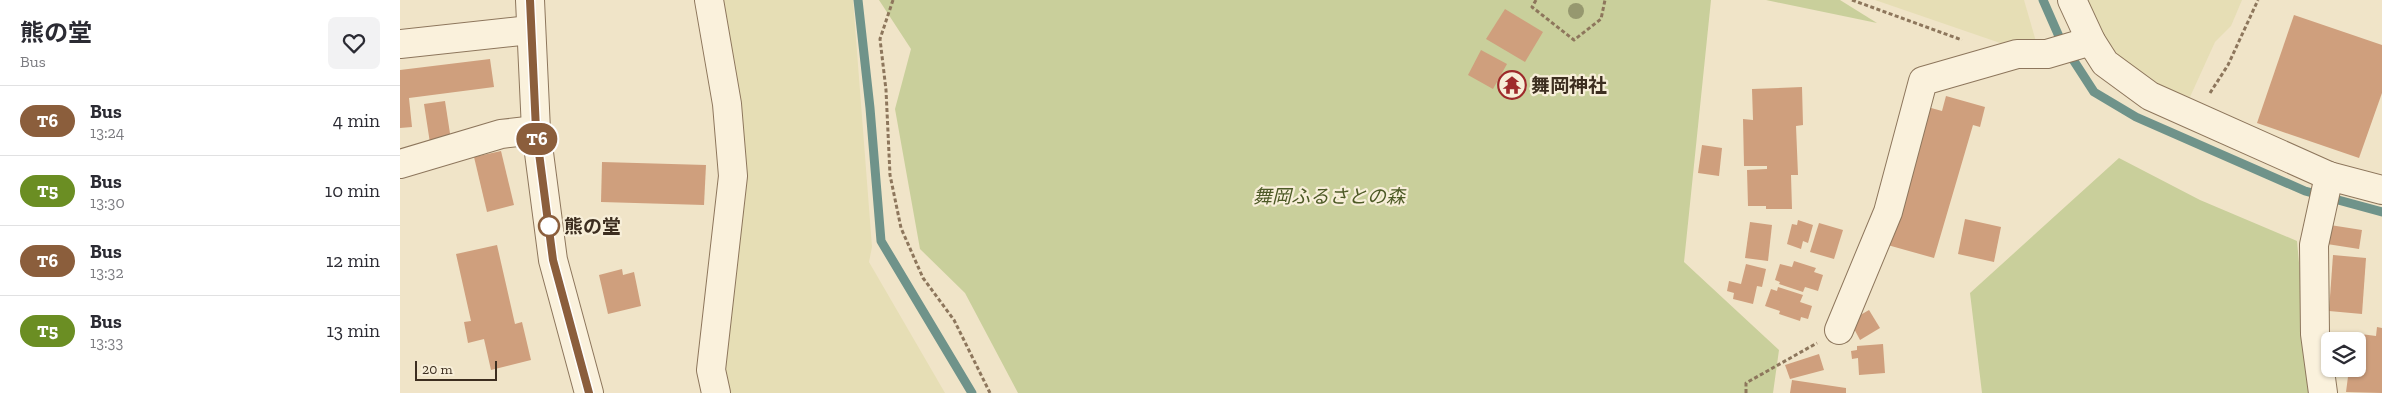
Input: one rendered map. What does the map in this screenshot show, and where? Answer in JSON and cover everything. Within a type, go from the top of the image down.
[{"type":"street","points":[[530,0],[536,130],[553,260],[589,393]]},
{"type":"street","points":[[709,0],[727,104],[734,176],[711,370],[716,393]]},
{"type":"street","points":[[2072,0],[2090,41],[2105,63],[2150,96],[2329,176],[2382,190]]},
{"type":"street","points":[[400,44],[530,30]]},
{"type":"street","points":[[1839,330],[1888,212],[1923,81],[2017,54],[2047,54],[2090,41]]},
{"type":"street","points":[[400,164],[501,134],[536,130]]},
{"type":"street","points":[[2323,393],[2315,334],[2314,245],[2329,176]]},
{"type":"path","points":[[893,0],[880,39],[886,90],[890,175],[901,228],[923,278],[954,320],[990,393]]},
{"type":"path","points":[[1536,0],[1532,7],[1574,40],[1601,18],[1605,0]]},
{"type":"path","points":[[1852,0],[1966,41]]},
{"type":"path","points":[[2195,116],[2228,65],[2258,0]]},
{"type":"path","points":[[1746,393],[1746,383],[1839,330]]},
{"type":"shaded area","points":[[717,0],[853,0],[872,247],[869,262],[945,393],[723,393],[722,359],[736,278],[740,175]]},
{"type":"shaded area","points":[[1875,0],[2024,0],[2037,45],[2006,45]]},
{"type":"shaded area","points":[[2086,0],[2242,0],[2231,26],[2215,42],[2190,97],[2166,89],[2119,56],[2103,38]]},
{"type":"green space","name":"舞岡ふるさとの森","points":[[879,0],[1711,0],[1684,262],[1779,350],[1773,393],[1018,393],[965,293],[920,249],[895,109],[911,49]]},
{"type":"green space","points":[[1766,0],[1840,0],[1877,23]]},
{"type":"green space","points":[[2119,158],[2200,200],[2297,241],[2311,393],[1982,393],[1970,293]]},
{"type":"building","points":[[1505,9],[1543,32],[1525,62],[1486,39]]},
{"type":"building","points":[[2294,15],[2382,45],[2382,93],[2359,158],[2257,123]]},
{"type":"building","points":[[1481,50],[1507,64],[1493,89],[1468,75]]},
{"type":"building","points":[[490,59],[494,87],[409,98],[412,127],[400,128],[400,70]]},
{"type":"building","points":[[1802,87],[1803,125],[1796,126],[1798,175],[1791,175],[1792,209],[1766,209],[1766,206],[1748,206],[1747,170],[1767,169],[1767,166],[1744,166],[1743,119],[1753,120],[1752,89]]},
{"type":"building","points":[[1946,96],[1985,107],[1980,127],[1973,125],[1934,258],[1884,244],[1924,106],[1942,111]]},
{"type":"building","points":[[445,101],[451,140],[430,143],[424,104]]},
{"type":"building","points":[[1702,145],[1722,148],[1719,176],[1698,173]]},
{"type":"building","points":[[501,151],[514,205],[487,212],[474,157]]},
{"type":"building","points":[[602,162],[706,165],[704,205],[601,202]]},
{"type":"building","points":[[1965,219],[2001,227],[1994,262],[1958,254]]},
{"type":"building","points":[[1798,220],[1813,225],[1808,243],[1803,241],[1801,249],[1787,244],[1792,224],[1797,225]]},
{"type":"building","points":[[1750,222],[1772,225],[1768,261],[1745,258]]},
{"type":"building","points":[[1819,223],[1843,230],[1834,259],[1810,252]]},
{"type":"building","points":[[2330,225],[2362,230],[2359,249],[2327,244]]},
{"type":"building","points":[[497,245],[515,324],[522,322],[531,360],[491,370],[484,339],[468,343],[464,322],[471,321],[456,254]]},
{"type":"building","points":[[2333,255],[2366,258],[2362,314],[2329,311]]},
{"type":"building","points":[[1794,261],[1816,268],[1814,272],[1823,275],[1818,291],[1805,287],[1803,292],[1779,284],[1780,282],[1775,280],[1780,264],[1792,267]]},
{"type":"building","points":[[1746,264],[1766,269],[1762,287],[1757,286],[1753,304],[1733,299],[1734,293],[1727,291],[1729,281],[1741,284]]},
{"type":"building","points":[[622,269],[623,275],[634,272],[641,306],[608,314],[599,275]]},
{"type":"building","points":[[1778,287],[1803,295],[1800,302],[1812,306],[1808,319],[1801,317],[1800,321],[1779,314],[1780,311],[1765,306],[1771,289],[1777,291]]},
{"type":"building","points":[[1869,310],[1880,328],[1860,340],[1850,321]]},
{"type":"building","points":[[2377,327],[2382,328],[2382,393],[2346,392],[2348,377],[2366,377],[2366,335],[2376,336]]},
{"type":"building","points":[[1883,344],[1885,373],[1859,375],[1858,358],[1852,359],[1851,351],[1857,350],[1857,346]]},
{"type":"building","points":[[1819,354],[1824,370],[1790,379],[1785,365]]},
{"type":"building","points":[[1792,380],[1846,388],[1846,393],[1790,393]]},
{"type":"waterway","points":[[858,0],[870,108],[881,241],[972,393]]},
{"type":"waterway","points":[[2043,0],[2061,41],[2094,92],[2136,117],[2305,191],[2382,212]]},
{"type":"bus line","name":"T6","points":[[530,0],[536,130],[553,260],[589,393]]},
{"type":"place","name":"舞岡神社","points":[[1512,85]]},
{"type":"place","name":"熊の堂","points":[[549,226]]}]
